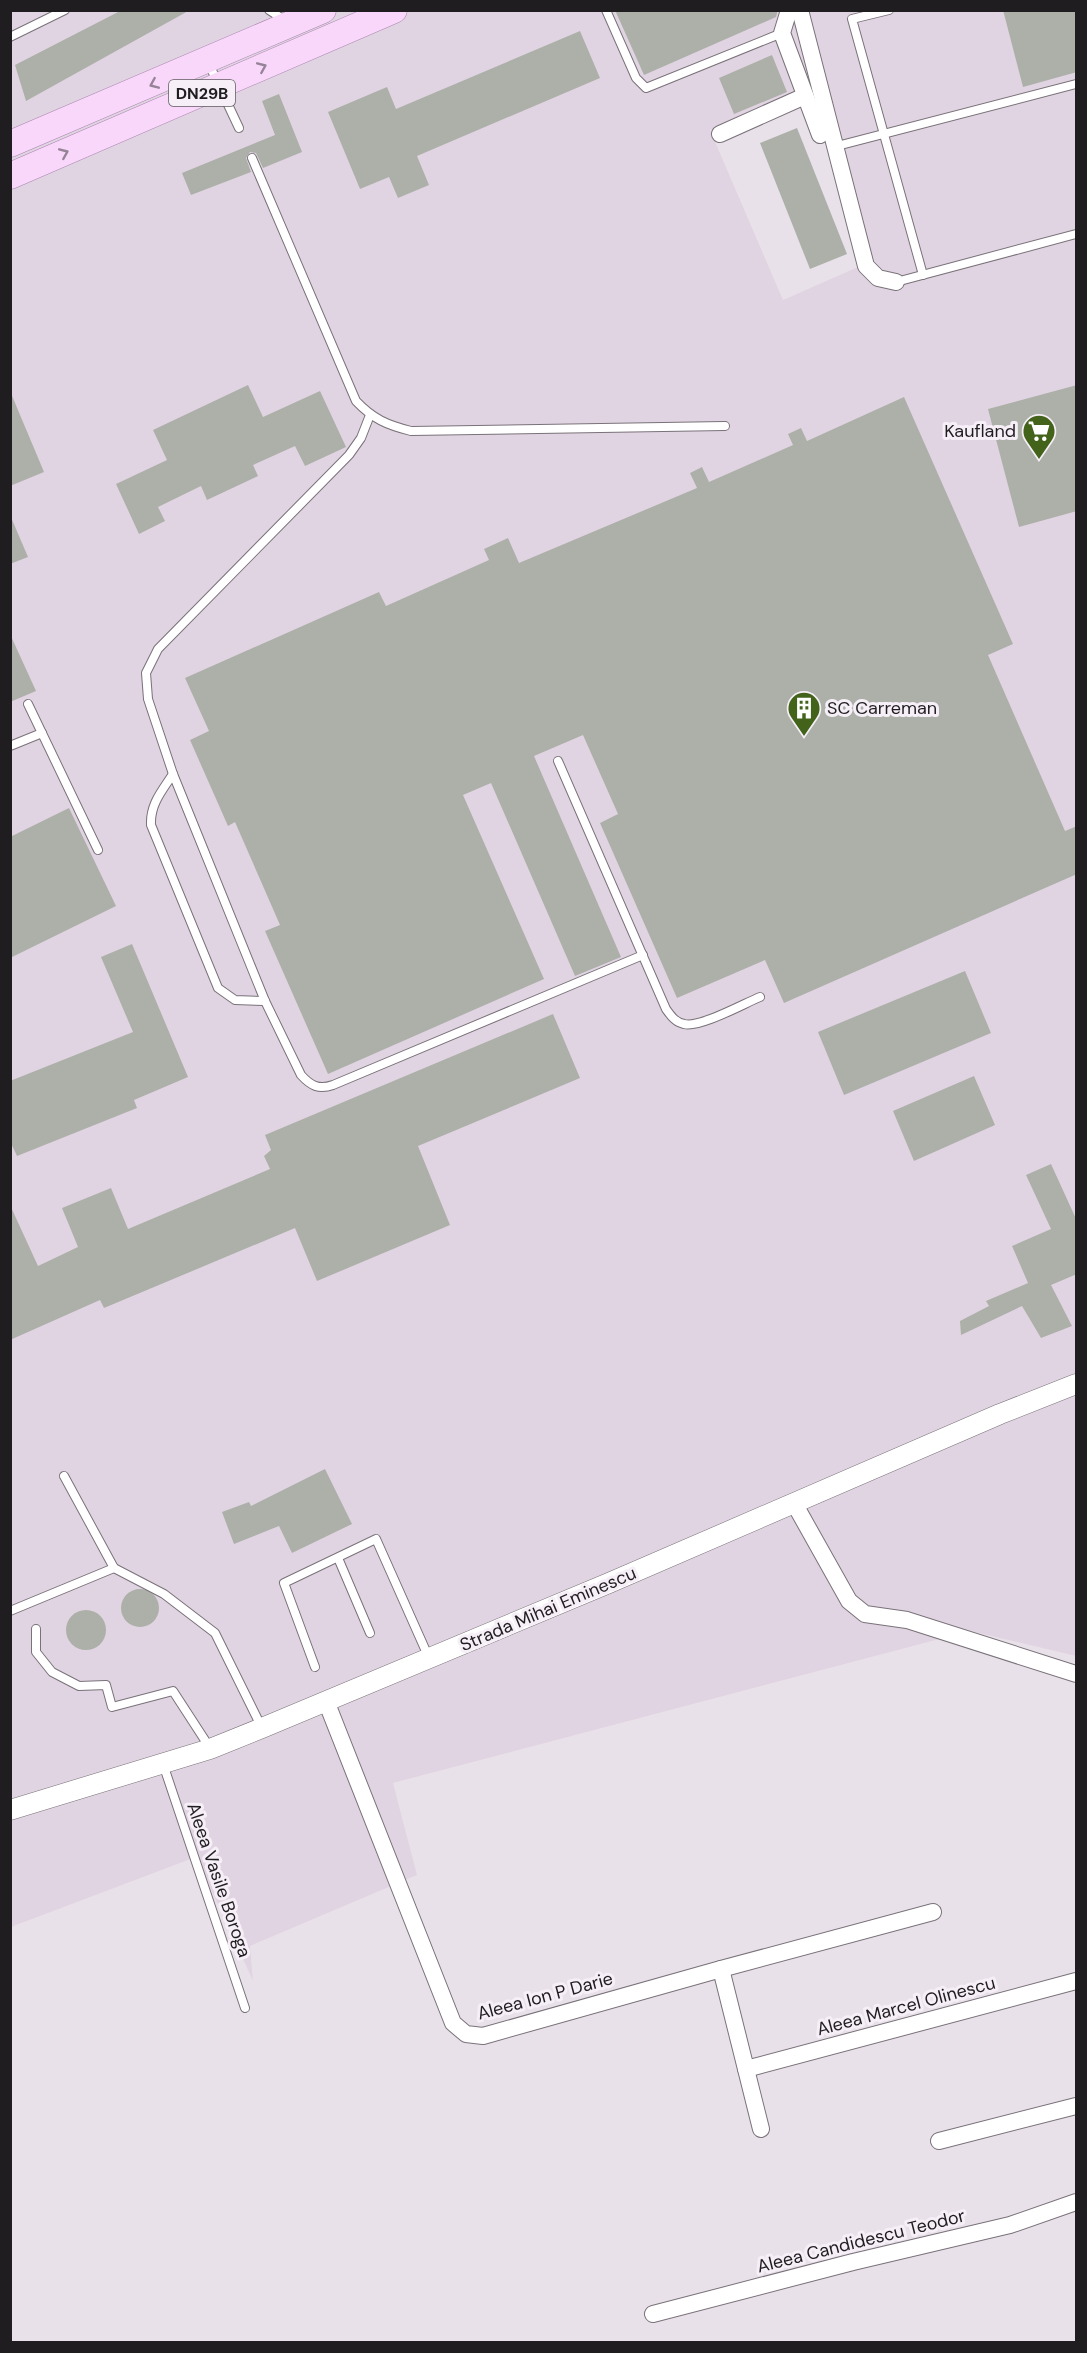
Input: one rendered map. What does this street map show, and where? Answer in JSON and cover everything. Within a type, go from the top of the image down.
[{"type":"main road","name":"DN29B","points":[[10,176],[219,86],[307,33],[323,10]]},
{"type":"main road","name":"DN29B","points":[[10,144],[208,61],[394,10]]},
{"type":"street","points":[[789,10],[782,33],[820,135]]},
{"type":"street","points":[[800,10],[837,146],[866,266],[878,278],[896,282]]},
{"type":"street","points":[[720,134],[805,96]]},
{"type":"street","name":"Strada Mihai Eminescu","points":[[10,1810],[210,1749],[1000,1414],[1077,1384]]},
{"type":"street","points":[[794,1503],[849,1601],[865,1614],[907,1620],[1077,1674]]},
{"type":"street","name":"Aleea Ion P Darie","points":[[326,1701],[453,2022],[466,2034],[483,2036],[933,1912]]},
{"type":"street","points":[[721,1969],[761,2128]]},
{"type":"street","name":"Aleea Marcel Olinescu","points":[[746,2069],[1077,1981]]},
{"type":"street","points":[[939,2141],[1077,2106]]},
{"type":"street","name":"Aleea Candidescu Teodor","points":[[653,2314],[853,2262],[1010,2225],[1077,2202]]},
{"type":"lane","points":[[10,37],[65,10]]},
{"type":"lane","points":[[269,10],[307,33]]},
{"type":"lane","points":[[606,10],[636,78],[646,88],[782,33]]},
{"type":"lane","points":[[889,10],[852,19],[886,134],[923,274]]},
{"type":"lane","points":[[208,61],[239,128]]},
{"type":"lane","points":[[837,146],[1077,84]]},
{"type":"lane","points":[[252,158],[356,401],[369,415],[385,425],[411,430],[725,426]]},
{"type":"lane","points":[[896,282],[1077,234]]},
{"type":"lane","points":[[369,415],[361,438],[349,455],[158,648],[146,672],[148,699],[173,774],[265,1001],[301,1075],[309,1084],[322,1089],[643,955]]},
{"type":"lane","points":[[28,704],[98,850]]},
{"type":"lane","points":[[10,747],[42,733]]},
{"type":"lane","points":[[558,761],[666,1009],[674,1020],[686,1025],[702,1022],[760,997]]},
{"type":"lane","points":[[173,774],[155,801],[151,812],[151,825],[218,988],[235,1000],[265,1001]]},
{"type":"lane","points":[[64,1476],[114,1568],[164,1594],[215,1633],[262,1728]]},
{"type":"lane","points":[[315,1667],[284,1583],[376,1539],[429,1658]]},
{"type":"lane","points":[[338,1558],[370,1633]]},
{"type":"lane","points":[[10,1611],[114,1568]]},
{"type":"lane","points":[[36,1629],[36,1652],[52,1672],[79,1686],[106,1685],[112,1707],[174,1691],[210,1749]]},
{"type":"lane","name":"Aleea Vasile Boroga","points":[[163,1763],[245,2008]]},
{"type":"shaded area","points":[[11,11],[1076,11],[1076,1656],[970,1631],[393,1783],[417,1875],[250,1946],[253,1981],[196,1857],[11,1927]],"holes":[[[809,89],[867,263],[783,300],[710,130]]]},
{"type":"building","points":[[122,10],[190,10],[26,101],[15,65]]},
{"type":"building","points":[[615,10],[778,10],[776,17],[644,75]]},
{"type":"building","points":[[1003,10],[1077,10],[1077,72],[1023,87]]},
{"type":"building","points":[[580,31],[600,78],[417,156],[429,185],[398,198],[389,177],[360,189],[328,112],[387,87],[396,109]]},
{"type":"building","points":[[772,55],[787,92],[734,114],[719,78]]},
{"type":"building","points":[[279,94],[302,152],[263,168],[256,153],[250,152],[246,158],[251,172],[191,195],[182,173],[275,135],[262,101]]},
{"type":"building","points":[[797,128],[847,254],[810,269],[760,143]]},
{"type":"building","points":[[248,385],[263,417],[320,391],[346,447],[305,466],[295,446],[253,465],[258,476],[207,500],[201,486],[158,507],[165,521],[139,534],[116,484],[167,460],[153,430]]},
{"type":"building","name":"Kaufland","points":[[1077,385],[1077,511],[1019,527],[988,409]]},
{"type":"building","points":[[10,391],[44,472],[10,486]]},
{"type":"building","name":"SC Carreman","points":[[904,397],[1013,644],[988,655],[1065,831],[1077,826],[1077,874],[784,1003],[765,960],[677,998],[600,823],[618,814],[583,735],[534,756],[621,957],[575,976],[491,783],[463,795],[544,979],[328,1074],[265,931],[280,925],[235,822],[228,826],[190,740],[209,731],[185,678],[379,592],[386,606],[489,560],[484,549],[508,538],[519,563],[697,488],[690,473],[702,467],[709,482],[793,445],[788,434],[801,428],[807,441]]},
{"type":"building","points":[[10,515],[28,557],[10,564]]},
{"type":"building","points":[[10,634],[36,691],[10,702]]},
{"type":"building","points":[[69,808],[116,906],[10,958],[10,837]]},
{"type":"building","points":[[132,944],[188,1077],[134,1100],[137,1108],[17,1156],[10,1141],[10,1081],[133,1032],[101,957]]},
{"type":"building","points":[[965,971],[991,1033],[844,1095],[818,1032]]},
{"type":"building","points":[[553,1014],[580,1078],[418,1146],[450,1225],[317,1281],[295,1228],[104,1308],[100,1300],[10,1340],[10,1205],[38,1266],[78,1247],[62,1208],[111,1188],[128,1229],[270,1169],[264,1156],[271,1150],[265,1135]]},
{"type":"building","points":[[974,1076],[995,1125],[914,1161],[893,1111]]},
{"type":"building","points":[[1051,1164],[1077,1221],[1077,1274],[1051,1285],[1072,1326],[1041,1338],[1022,1306],[961,1335],[960,1321],[989,1306],[986,1301],[1028,1283],[1012,1246],[1051,1229],[1026,1175]]},
{"type":"building","points":[[325,1469],[352,1524],[292,1553],[279,1526],[234,1544],[222,1512],[249,1502],[251,1506]]},
{"type":"building","points":[[140,1589],[153,1595],[159,1608],[153,1621],[140,1627],[127,1621],[121,1608],[127,1595]]},
{"type":"building","points":[[86,1610],[100,1616],[106,1630],[100,1644],[86,1650],[72,1644],[66,1630],[72,1616]]},
{"type":"place","name":"Kaufland","points":[[1039,460]]},
{"type":"place","name":"SC Carreman","points":[[804,737]]}]
